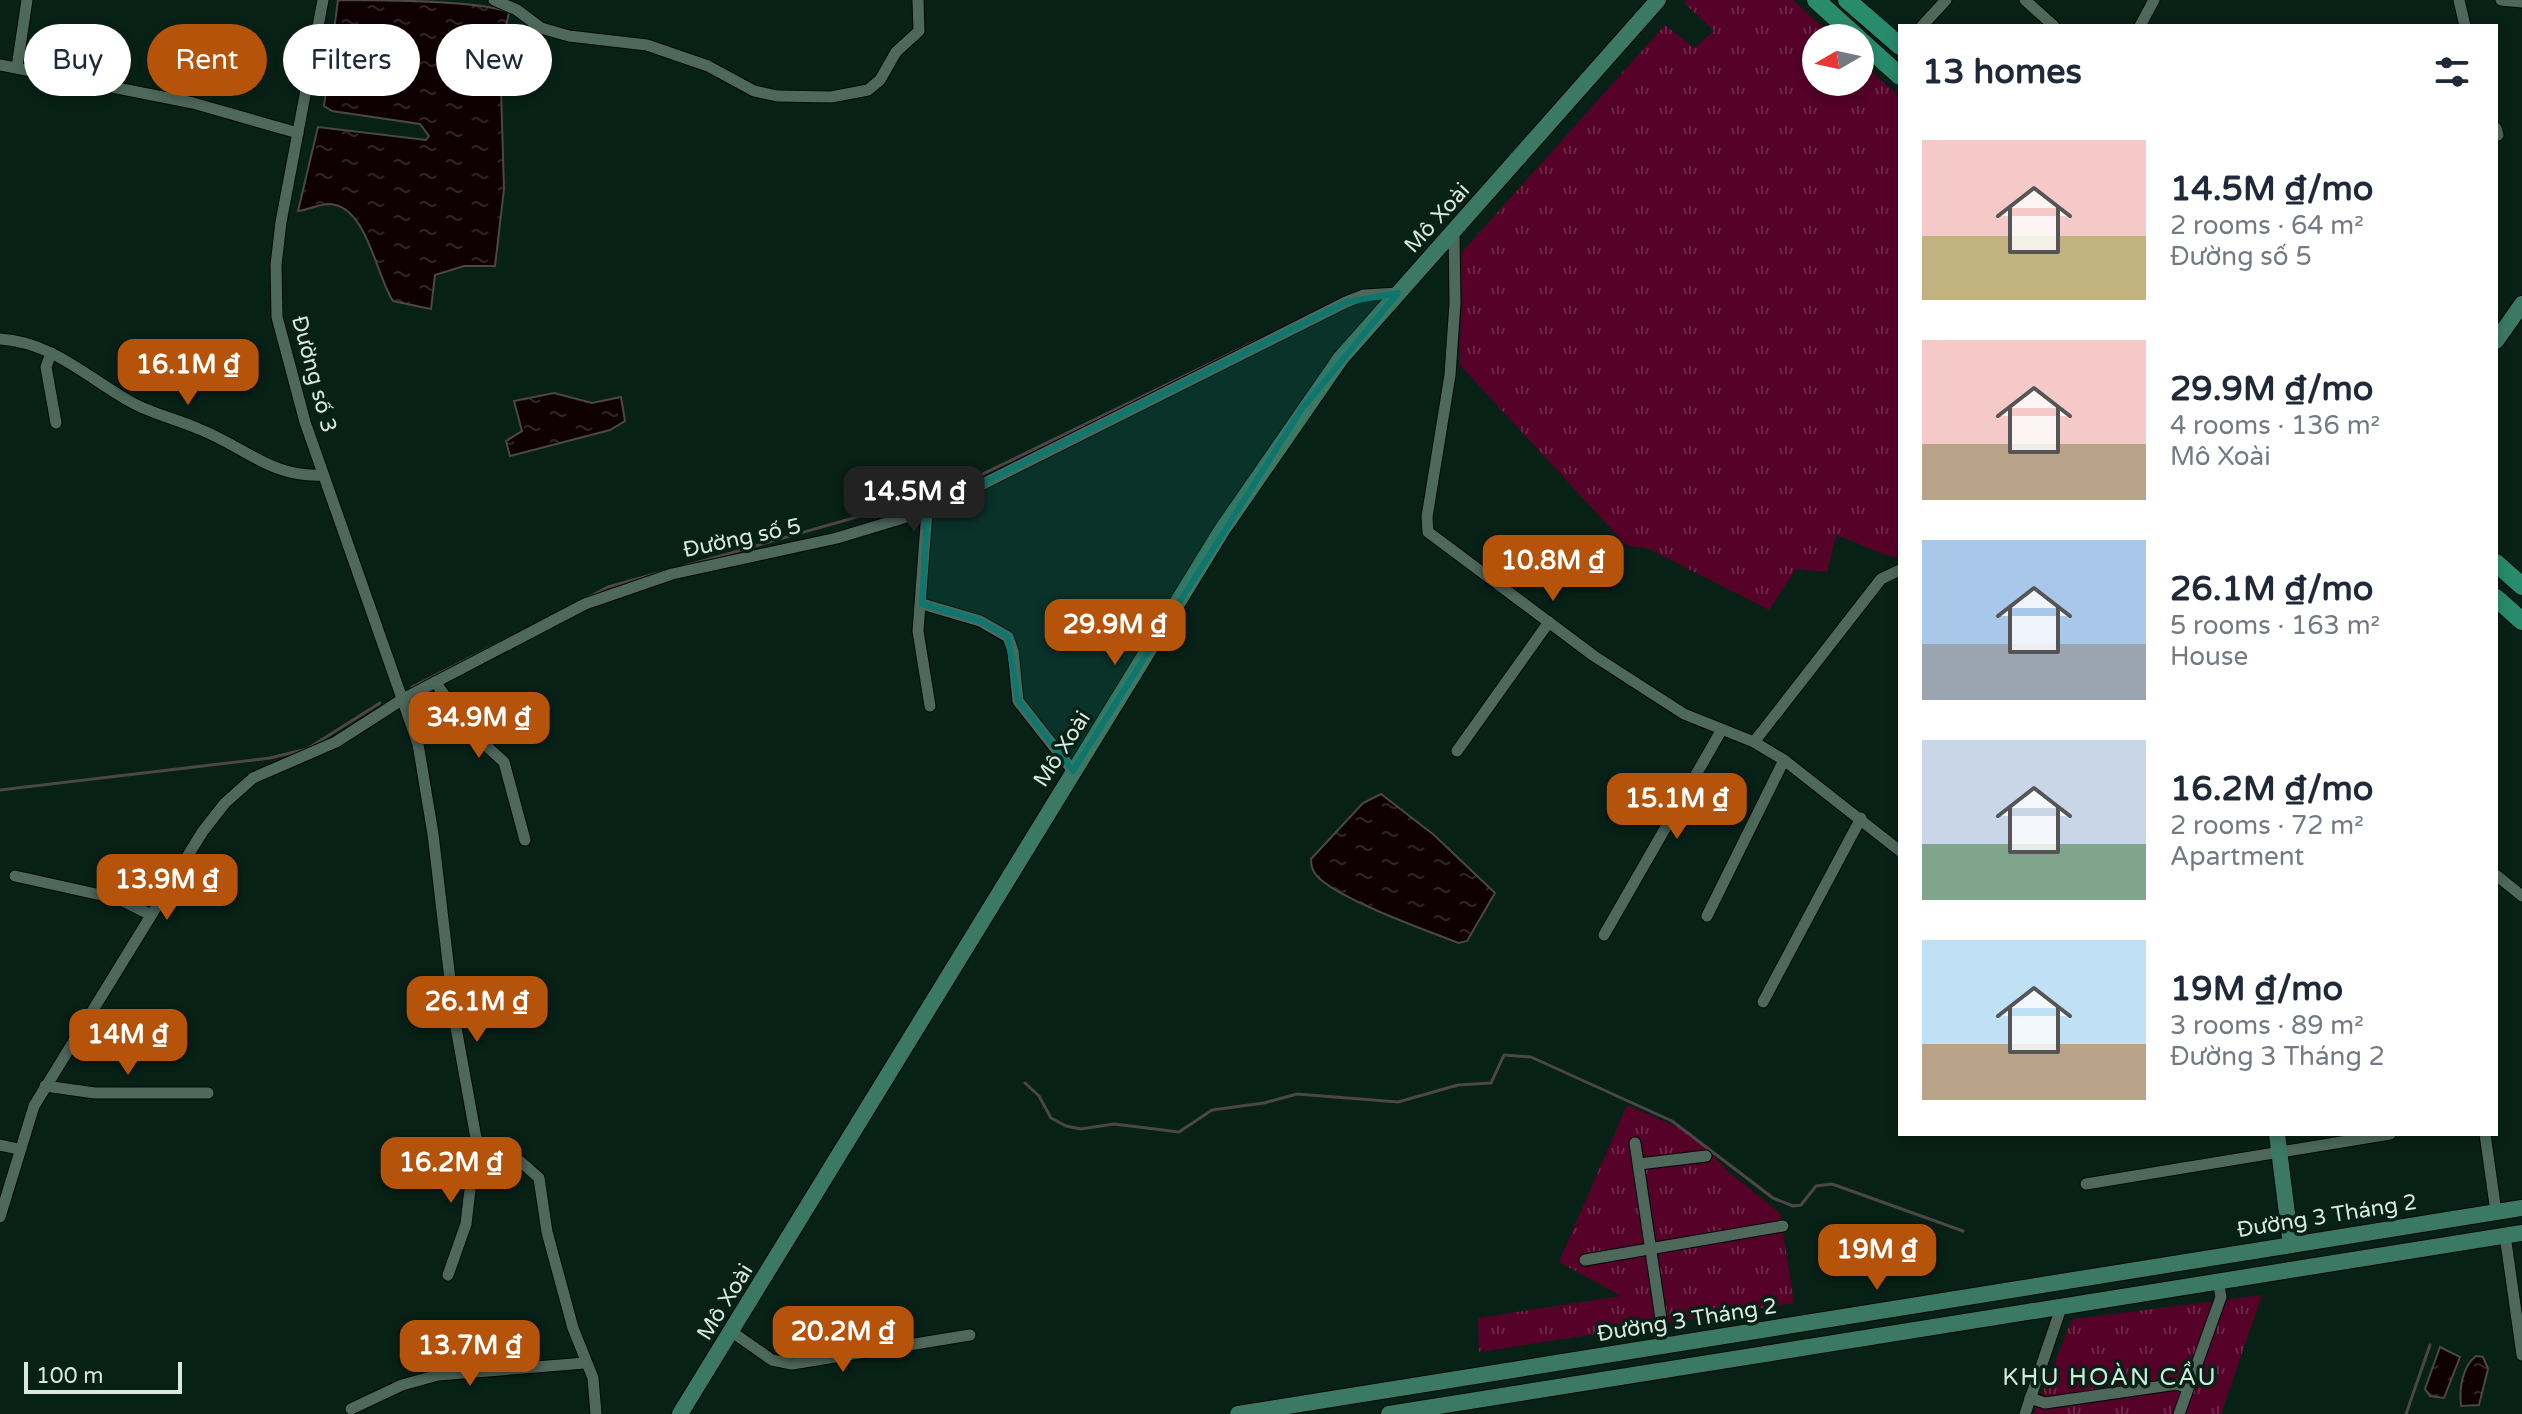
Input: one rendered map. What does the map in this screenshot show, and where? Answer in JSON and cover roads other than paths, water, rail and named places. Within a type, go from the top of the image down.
[{"type":"main road","name":"Mô Xoài","points":[[680,1414],[1222,530],[1301,410],[1398,293],[1658,0]]},
{"type":"main road","points":[[1816,0],[1842,24]]},
{"type":"main road","points":[[1847,0],[1898,44]]},
{"type":"main road","points":[[1874,53],[1898,74]]},
{"type":"main road","points":[[2498,338],[2522,304]]},
{"type":"main road","points":[[2498,565],[2522,586],[2498,605],[2522,621]]},
{"type":"main road","points":[[2277,1136],[2291,1245]]},
{"type":"main road","name":"Đường 3 Tháng 2","points":[[1238,1414],[2522,1208]]},
{"type":"main road","name":"Đường 3 Tháng 2","points":[[1389,1414],[2514,1234]]},
{"type":"main road","points":[[1878,1312],[1883,1337]]},
{"type":"main road","points":[[1456,1379],[1458,1402]]},
{"type":"street","points":[[17,67],[27,0]]},
{"type":"street","name":"Đường số 3","points":[[323,0],[277,246],[275,299],[287,360],[323,475],[403,699],[428,794],[448,973],[476,1138],[466,1224],[448,1275]]},
{"type":"street","points":[[494,0],[517,10],[541,28],[569,36],[647,45],[708,66],[754,91],[815,98],[860,93],[875,85],[893,56],[919,31],[918,0]]},
{"type":"street","points":[[1924,24],[1946,0]]},
{"type":"street","points":[[2025,0],[2052,24]]},
{"type":"street","points":[[2141,24],[2154,0]]},
{"type":"street","points":[[2459,0],[2465,24]]},
{"type":"street","points":[[2501,0],[2522,2]]},
{"type":"street","points":[[0,65],[193,103],[298,133]]},
{"type":"street","points":[[1454,232],[1455,303],[1450,375],[1426,525],[1432,537],[1684,714],[1754,742],[1784,760],[1898,849]]},
{"type":"street","name":"Đường số 5","points":[[0,1215],[18,1149],[45,1086],[203,831],[243,786],[264,772],[336,742],[403,699],[609,594],[672,574],[837,538],[927,511],[1346,302],[1364,295],[1398,293]]},
{"type":"street","points":[[0,339],[34,344],[132,403],[201,429],[257,460],[296,477],[323,475]]},
{"type":"street","points":[[51,353],[46,367],[56,423]]},
{"type":"street","points":[[927,511],[918,631],[930,706]]},
{"type":"street","points":[[1754,742],[1881,579],[1898,571]]},
{"type":"street","points":[[922,604],[980,621],[1008,637],[1013,651],[1018,701],[1073,771]]},
{"type":"street","points":[[1457,751],[1549,622]]},
{"type":"street","points":[[435,682],[471,732],[504,762],[525,840]]},
{"type":"street","points":[[1604,935],[1721,731]]},
{"type":"street","points":[[1707,916],[1784,760]]},
{"type":"street","points":[[1763,1002],[1861,818]]},
{"type":"street","points":[[15,876],[119,899],[151,915]]},
{"type":"street","points":[[2498,877],[2522,896]]},
{"type":"street","points":[[45,1086],[95,1093],[208,1093]]},
{"type":"street","points":[[2086,1184],[2378,1136]]},
{"type":"street","points":[[2485,1136],[2496,1212]]},
{"type":"street","points":[[476,1138],[485,1150],[521,1162],[537,1174],[547,1232],[585,1363],[595,1387],[596,1414]]},
{"type":"street","points":[[1635,1143],[1665,1346]]},
{"type":"street","points":[[0,1145],[18,1149]]},
{"type":"street","points":[[1639,1164],[1706,1156]]},
{"type":"street","points":[[1585,1260],[1783,1226]]},
{"type":"street","points":[[2514,1234],[2522,1355]]},
{"type":"street","points":[[2179,1414],[2221,1297],[2218,1280]]},
{"type":"street","points":[[2025,1414],[2062,1305]]},
{"type":"street","points":[[732,1332],[772,1360],[792,1364],[970,1335]]},
{"type":"street","points":[[351,1409],[402,1385],[438,1375],[585,1363]]},
{"type":"street","points":[[2030,1398],[2045,1403],[2177,1384],[2188,1388]]},
{"type":"water","points":[[338,0],[452,3],[509,12],[507,24],[436,24],[436,96],[501,96],[504,189],[495,266],[464,266],[435,275],[431,309],[393,301],[361,229],[353,216],[342,207],[325,204],[298,211],[318,127],[426,140],[429,136],[420,124],[332,111],[324,106],[325,96],[420,96],[420,24],[335,24]]},
{"type":"water","points":[[554,393],[592,403],[621,397],[625,421],[610,430],[510,456],[506,441],[522,431],[514,401]]},
{"type":"water","points":[[1381,794],[1434,835],[1495,893],[1467,941],[1459,943],[1363,904],[1328,885],[1314,872],[1311,859],[1363,803]]},
{"type":"water","points":[[2440,1347],[2460,1357],[2444,1398],[2430,1396],[2425,1389]]},
{"type":"water","points":[[2476,1356],[2483,1357],[2488,1369],[2479,1405],[2461,1406],[2462,1379],[2467,1366]]},
{"type":"waterway","points":[[685,566],[948,491],[1256,341]]},
{"type":"waterway","points":[[587,598],[608,587],[658,573]]},
{"type":"waterway","points":[[412,687],[505,640]]},
{"type":"waterway","points":[[0,790],[270,758],[307,749],[380,703]]},
{"type":"waterway","points":[[1025,1083],[1039,1096],[1051,1118],[1066,1126],[1081,1129],[1114,1124],[1179,1132],[1212,1110],[1264,1103],[1297,1094],[1398,1102],[1458,1085],[1491,1083],[1504,1055],[1531,1057],[1672,1121],[1773,1198],[1793,1206],[1801,1205],[1816,1186],[1832,1184],[1963,1231]]},
{"type":"waterway","points":[[2406,1414],[2430,1345]]},
{"type":"district","name":"KHU HOÀN CẦU","points":[[2110,1377]]}]
